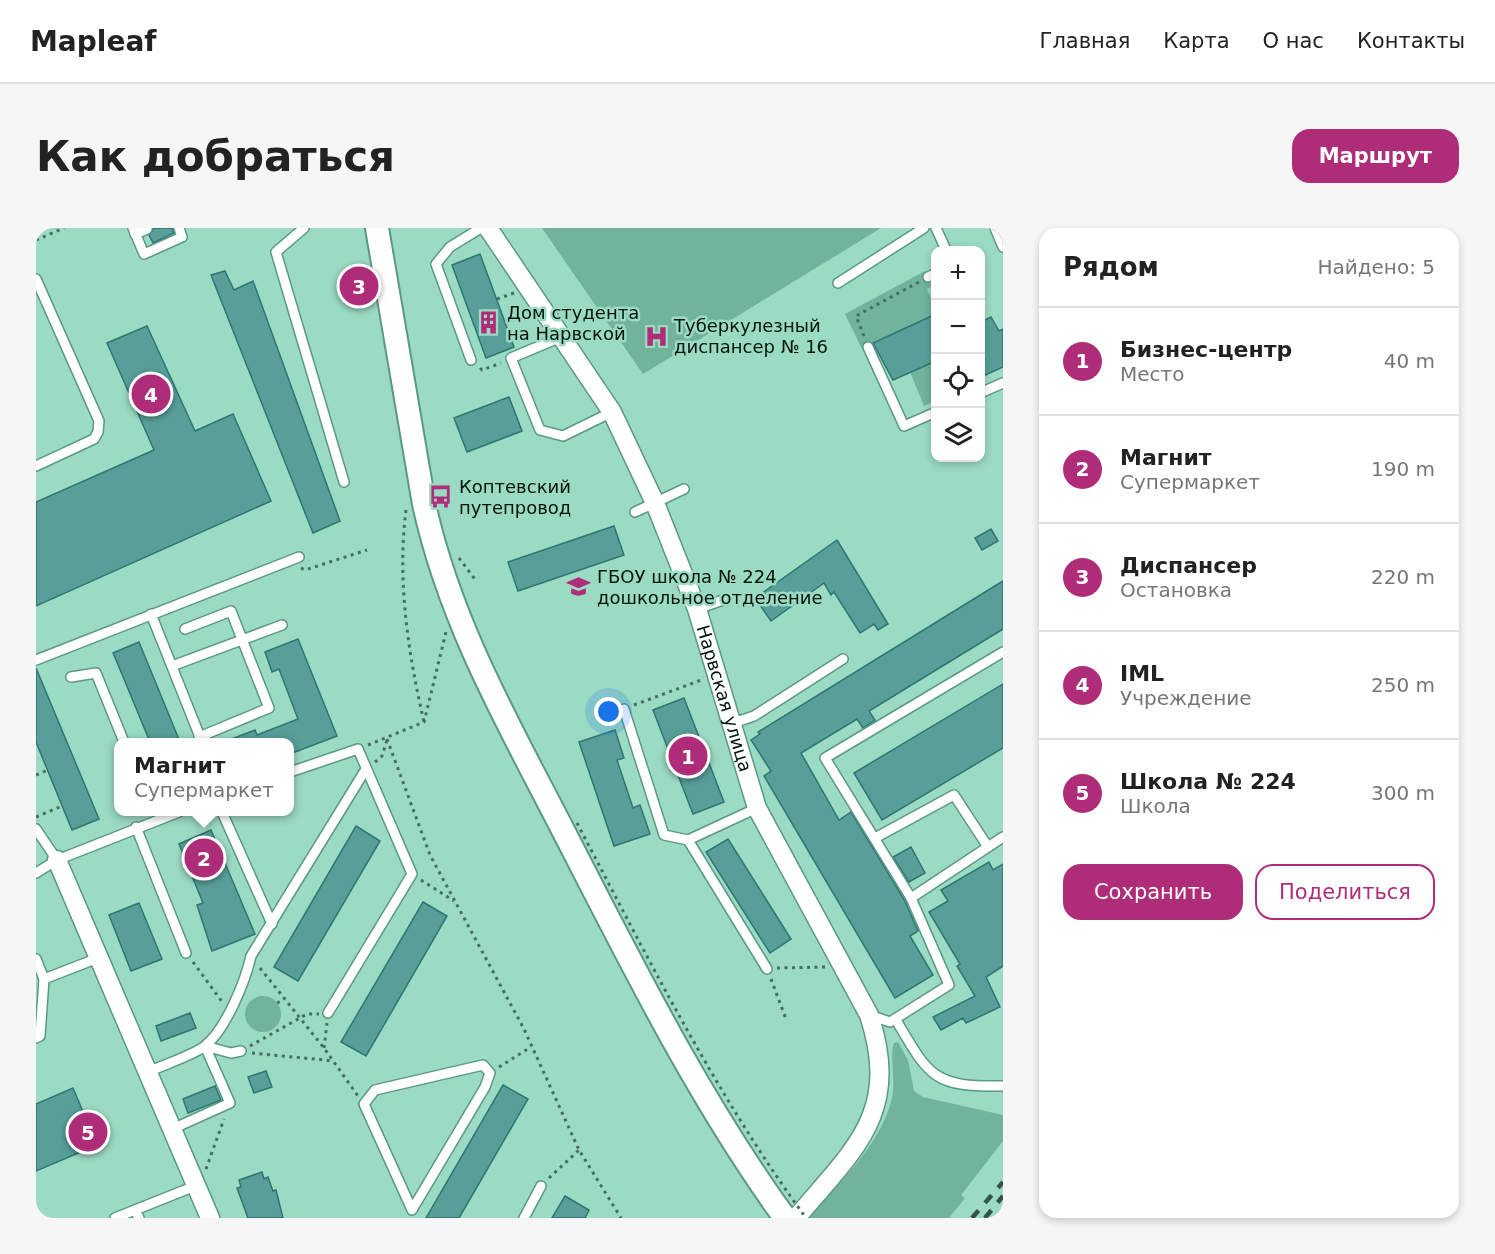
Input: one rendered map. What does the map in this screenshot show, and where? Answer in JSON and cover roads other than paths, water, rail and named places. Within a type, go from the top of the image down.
[{"type":"street","points":[[378,228],[414,452],[430,535],[460,624],[570,826],[646,991],[711,1104],[785,1218]]},
{"type":"street","name":"Нарвская улица","points":[[488,228],[612,412],[655,503],[697,609],[757,808],[869,1015],[880,1061],[880,1080],[874,1113],[854,1147],[796,1218]]},
{"type":"street","points":[[57,860],[170,1130],[200,1178],[210,1218]]},
{"type":"lane","points":[[147,229],[134,231],[144,254],[182,237],[179,228]]},
{"type":"lane","points":[[304,228],[276,252],[344,483]]},
{"type":"lane","points":[[471,360],[436,264],[450,247],[481,228]]},
{"type":"lane","points":[[838,283],[924,228]]},
{"type":"lane","points":[[936,228],[944,246]]},
{"type":"lane","points":[[994,228],[1003,247]]},
{"type":"lane","points":[[36,279],[99,421],[99,432],[94,439],[36,466]]},
{"type":"lane","points":[[561,337],[511,358],[540,430],[563,436],[612,412]]},
{"type":"lane","points":[[868,347],[904,426],[931,414]]},
{"type":"lane","points":[[985,391],[1003,383]]},
{"type":"lane","points":[[635,512],[684,489]]},
{"type":"lane","points":[[36,660],[299,557]]},
{"type":"lane","points":[[697,609],[726,599]]},
{"type":"lane","points":[[185,629],[231,611],[269,708],[204,738]]},
{"type":"lane","points":[[151,614],[199,738]]},
{"type":"lane","points":[[172,666],[242,642],[282,625]]},
{"type":"lane","points":[[869,1015],[890,1022],[896,1020],[949,985],[911,898],[825,758],[1003,652]]},
{"type":"lane","points":[[733,723],[754,716],[843,658]]},
{"type":"lane","points":[[70,677],[96,673],[122,738]]},
{"type":"lane","points":[[624,709],[664,835],[688,840],[757,808]]},
{"type":"lane","points":[[294,771],[358,749],[412,874],[328,1013]]},
{"type":"lane","points":[[146,1073],[205,1046],[229,1012],[245,982],[251,956],[366,769]]},
{"type":"lane","points":[[875,838],[954,795],[988,847]]},
{"type":"lane","points":[[36,873],[57,860],[136,828],[153,816]]},
{"type":"lane","points":[[224,816],[272,924]]},
{"type":"lane","points":[[136,828],[186,953]]},
{"type":"lane","points":[[36,829],[57,860]]},
{"type":"lane","points":[[911,898],[1003,837]]},
{"type":"lane","points":[[688,840],[767,969]]},
{"type":"lane","points":[[44,979],[98,958]]},
{"type":"lane","points":[[36,959],[44,979],[40,1036],[36,1038]]},
{"type":"lane","points":[[896,1020],[916,1055],[938,1079],[967,1087],[1003,1086]]},
{"type":"lane","points":[[205,1046],[231,1053],[241,1051]]},
{"type":"lane","points":[[170,1130],[230,1103],[205,1046]]},
{"type":"lane","points":[[483,1065],[490,1073],[485,1087],[413,1214],[364,1104],[375,1090],[483,1065]]},
{"type":"lane","points":[[115,1218],[137,1214],[200,1178]]},
{"type":"lane","points":[[524,1218],[541,1186]]},
{"type":"railway","points":[[972,1218],[1003,1182]]},
{"type":"railway","points":[[985,1218],[1003,1196]]},
{"type":"place","name":"Диспансер","points":[[359,286]]},
{"type":"place","name":"Дом студента на Нарвской","points":[[489,323]]},
{"type":"place","name":"Туберкулезный диспансер № 16","points":[[656,336]]},
{"type":"place","name":"IML","points":[[151,394]]},
{"type":"place","name":"Коптевский путепровод","points":[[441,497]]},
{"type":"place","name":"ГБОУ школа № 224 дошкольное отделение","points":[[579,587]]},
{"type":"place","name":"Бизнес-центр","points":[[688,756]]},
{"type":"place","name":"Магнит","points":[[204,858]]},
{"type":"place","name":"Школа № 224","points":[[88,1132]]}]
